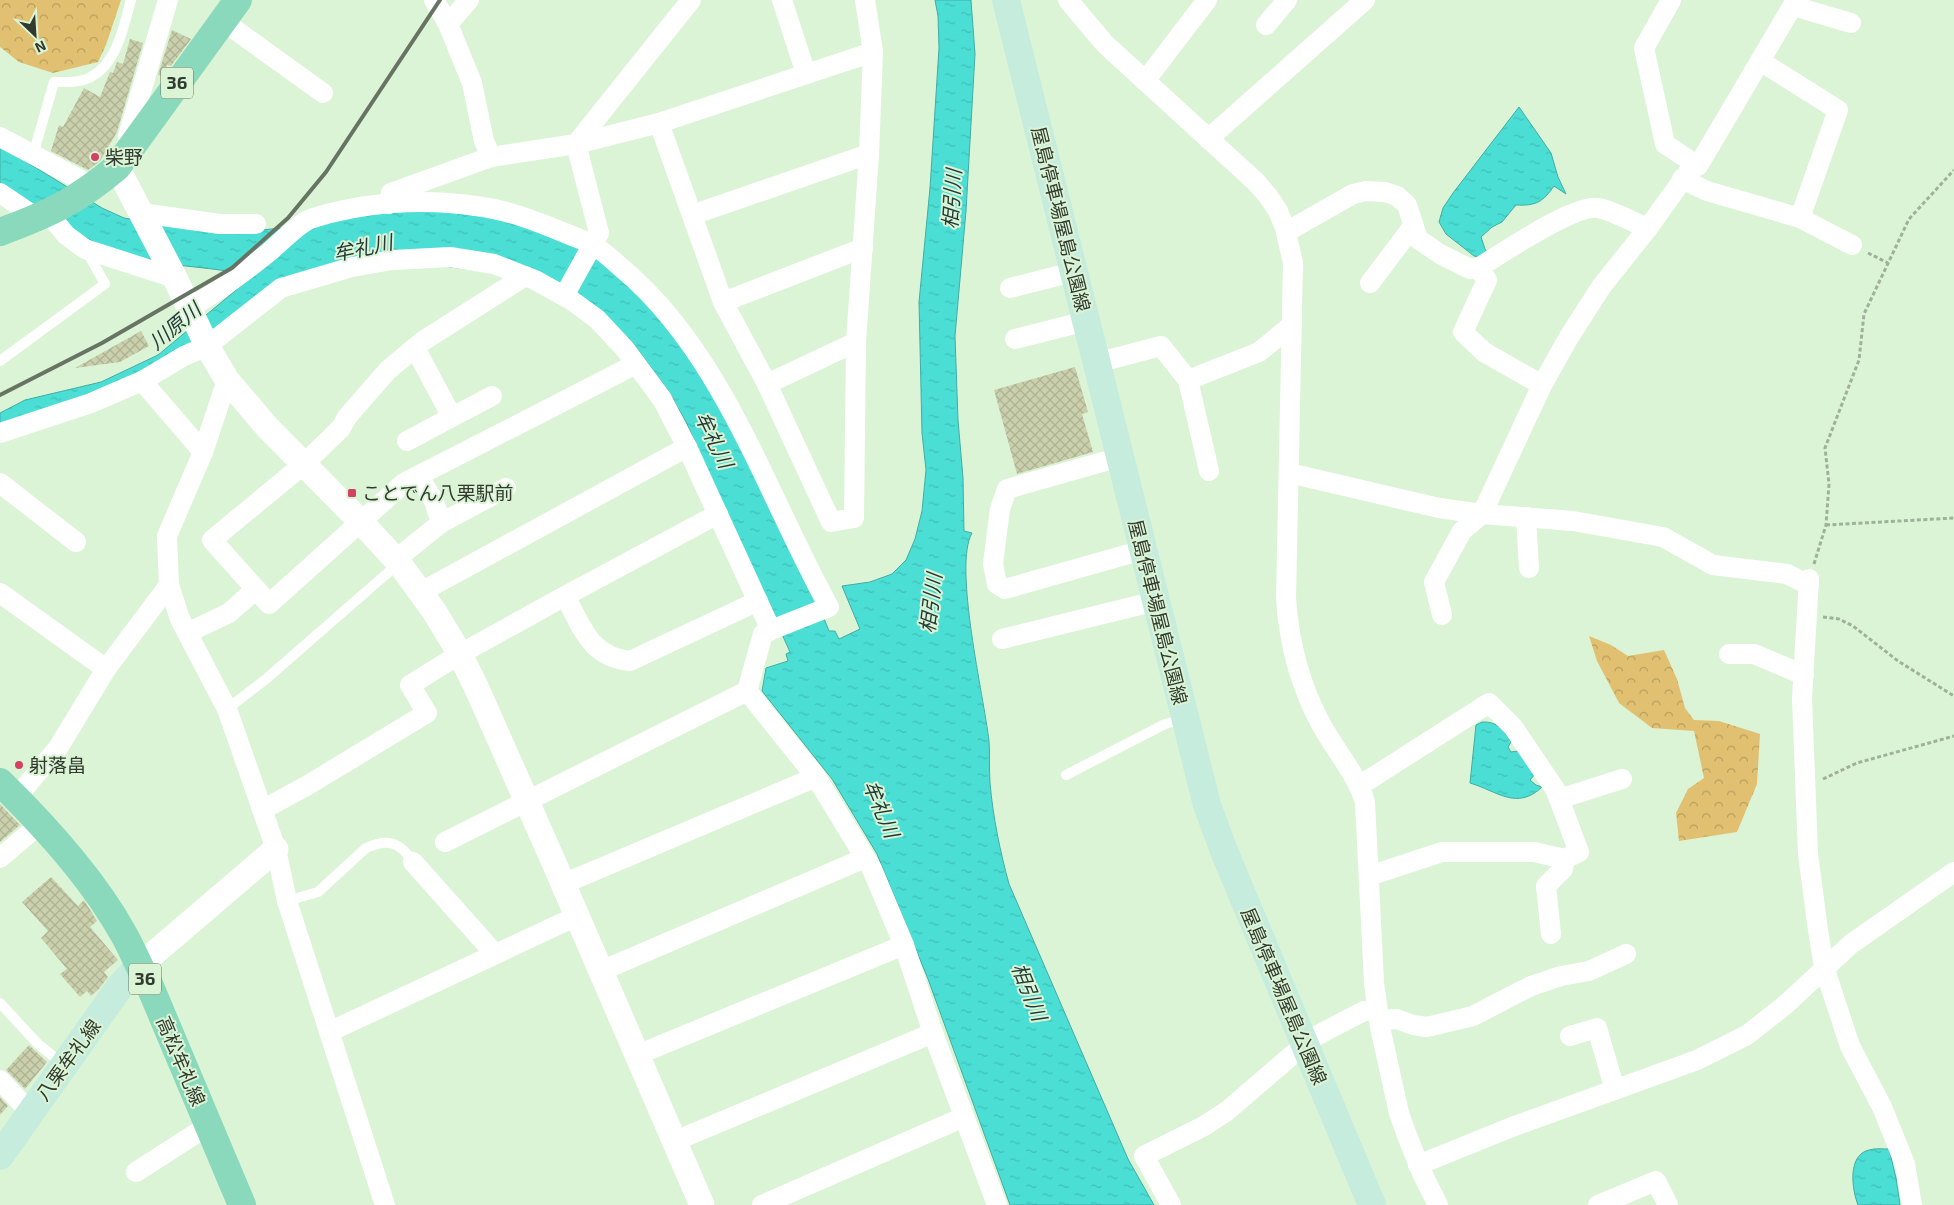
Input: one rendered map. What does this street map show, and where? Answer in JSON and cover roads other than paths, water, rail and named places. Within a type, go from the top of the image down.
[{"type":"main road","name":"屋島停車場屋島公園線","points":[[1006,0],[1200,781],[1215,828],[1372,1205]]},
{"type":"main road","name":"36","points":[[0,232],[47,214],[89,191],[125,156],[230,11]]},
{"type":"main road","name":"高松牟礼線","points":[[8,790],[55,840],[124,934],[138,967],[149,984],[209,1125],[236,1203]]},
{"type":"main road","name":"八栗牟礼線","points":[[0,1156],[121,985],[138,967]]},
{"type":"street","points":[[168,0],[128,136],[125,156],[141,213],[205,341],[227,380],[248,406],[397,561],[421,592],[460,654],[563,884],[702,1205]]},
{"type":"street","points":[[434,0],[448,24],[472,83],[484,141],[491,157]]},
{"type":"street","points":[[448,24],[469,0]]},
{"type":"street","points":[[576,144],[691,0]]},
{"type":"street","points":[[782,0],[806,74]]},
{"type":"street","points":[[659,123],[723,302],[767,384],[831,522],[854,518],[856,342],[869,154],[873,52],[865,0]]},
{"type":"street","points":[[1068,0],[1105,44],[1256,182],[1278,211],[1286,232],[1293,263],[1286,598],[1288,625],[1300,677],[1310,702],[1322,726],[1359,786],[1367,811],[1374,983],[1378,1015],[1399,1113],[1418,1165],[1438,1205]]},
{"type":"street","points":[[1145,81],[1206,0]]},
{"type":"street","points":[[1266,25],[1287,0]]},
{"type":"street","points":[[1208,139],[1365,0]]},
{"type":"street","points":[[1671,0],[1644,48],[1665,144],[1707,191],[1800,218],[1852,245]]},
{"type":"street","points":[[1442,615],[1434,582],[1462,531],[1482,514],[1542,385],[1569,337],[1601,287],[1648,228],[1688,171],[1698,166],[1795,3],[1851,23]]},
{"type":"street","points":[[230,11],[323,93]]},
{"type":"street","points":[[389,204],[391,193],[491,157],[576,144],[659,123],[873,52]]},
{"type":"street","points":[[1760,61],[1838,110],[1800,218]]},
{"type":"street","points":[[0,137],[33,155],[89,191]]},
{"type":"street","points":[[564,296],[599,233],[576,144]]},
{"type":"street","points":[[692,215],[869,154]]},
{"type":"street","points":[[1286,232],[1353,194],[1366,191],[1385,192],[1397,196],[1407,205],[1418,239],[1440,254],[1470,269],[1478,268],[1563,218],[1583,209],[1597,208],[1648,228]]},
{"type":"street","points":[[0,194],[47,214],[66,235],[85,249],[175,278]]},
{"type":"street","points":[[190,308],[215,294],[240,276],[308,220],[354,209],[389,204],[448,202],[495,208],[526,217],[594,245],[641,285],[675,321],[731,410],[829,607],[763,634],[747,691],[445,842]]},
{"type":"street","points":[[141,213],[220,224],[256,224]]},
{"type":"street","points":[[1370,283],[1413,226]]},
{"type":"street","points":[[723,302],[863,248]]},
{"type":"street","points":[[0,433],[91,403],[142,381],[184,356],[281,288],[352,267],[392,260],[450,257],[494,264],[525,276],[564,296],[597,319],[625,349],[662,400],[687,447],[771,630]]},
{"type":"street","points":[[1478,268],[1487,280],[1463,332],[1484,352],[1542,385]]},
{"type":"street","points":[[1010,288],[1074,272]]},
{"type":"street","points":[[525,276],[423,341],[388,370],[347,417],[341,428],[304,464],[212,540],[269,604],[404,483],[636,364]]},
{"type":"street","points":[[1015,339],[1086,321]]},
{"type":"street","points":[[1188,380],[1259,352],[1292,325]]},
{"type":"street","points":[[767,384],[856,342]]},
{"type":"street","points":[[1096,363],[1161,346],[1188,380],[1208,470]]},
{"type":"street","points":[[415,348],[452,417]]},
{"type":"street","points":[[227,380],[203,452],[168,536],[169,585],[180,619],[227,709],[276,849],[287,901],[385,1205]]},
{"type":"street","points":[[142,381],[203,452]]},
{"type":"street","points":[[407,441],[492,396]]},
{"type":"street","points":[[421,592],[687,447]]},
{"type":"street","points":[[1120,457],[1007,489],[1000,510],[993,564],[997,584],[1005,589],[1143,550]]},
{"type":"street","points":[[421,474],[421,480],[434,502],[441,523]]},
{"type":"street","points":[[1289,474],[1439,508],[1482,514],[1573,521],[1663,537],[1712,564],[1787,574],[1809,582],[1802,698],[1808,854],[1824,967],[1850,1046],[1882,1107],[1906,1164],[1912,1205]]},
{"type":"street","points":[[0,483],[76,542]]},
{"type":"street","points":[[397,561],[441,523],[506,488]]},
{"type":"street","points":[[262,810],[308,785],[427,712],[410,685],[460,654],[718,514]]},
{"type":"street","points":[[1526,517],[1529,568]]},
{"type":"street","points":[[8,790],[58,748],[106,669],[169,585]]},
{"type":"street","points":[[187,633],[229,613],[256,589]]},
{"type":"street","points":[[0,593],[106,669]]},
{"type":"street","points":[[565,596],[590,642],[602,653],[617,659],[630,661],[758,601]]},
{"type":"street","points":[[1002,639],[1156,601]]},
{"type":"street","points":[[1729,654],[1754,654],[1804,675]]},
{"type":"street","points":[[747,691],[816,777],[872,869],[904,945],[933,1033],[997,1205]]},
{"type":"street","points":[[1359,786],[1489,703],[1513,727],[1555,789],[1579,852],[1566,859],[1562,869],[1546,886],[1551,934]]},
{"type":"street","points":[[563,884],[816,777]]},
{"type":"street","points":[[1559,799],[1622,779]]},
{"type":"street","points":[[0,858],[40,824]]},
{"type":"street","points":[[138,967],[276,849]]},
{"type":"street","points":[[1370,876],[1442,852],[1534,852],[1566,859]]},
{"type":"street","points":[[601,971],[865,858]]},
{"type":"street","points":[[413,862],[495,954]]},
{"type":"street","points":[[1418,1165],[1512,1127],[1697,1060],[1748,1035],[1784,1006],[1851,944],[1954,872]]},
{"type":"street","points":[[329,1032],[577,916]]},
{"type":"street","points":[[637,1054],[904,945]]},
{"type":"street","points":[[1171,1205],[1144,1156],[1204,1126],[1227,1111],[1312,1038],[1364,1011],[1426,1027],[1473,1016],[1531,986],[1561,976],[1589,971],[1626,954]]},
{"type":"street","points":[[1570,1036],[1597,1028],[1615,1090]]},
{"type":"street","points":[[675,1141],[933,1033]]},
{"type":"street","points":[[0,1080],[31,1112]]},
{"type":"street","points":[[762,1205],[964,1118]]},
{"type":"street","points":[[136,1172],[209,1125]]},
{"type":"street","points":[[1598,1205],[1656,1181],[1668,1205]]},
{"type":"lane","points":[[33,155],[54,82],[75,82],[91,78],[104,67],[114,52],[131,0]]},
{"type":"lane","points":[[0,361],[105,284],[85,249]]},
{"type":"lane","points":[[227,709],[266,679],[397,561]]},
{"type":"lane","points":[[1066,775],[1165,724],[1185,719]]},
{"type":"lane","points":[[287,901],[318,892],[366,848],[374,844],[386,842],[398,845],[413,862]]},
{"type":"lane","points":[[0,1003],[38,1044],[65,1065]]},
{"type":"water","points":[[935,0],[971,0],[975,54],[966,211],[955,336],[964,531],[972,533],[967,550],[968,602],[971,633],[989,741],[990,783],[997,834],[1009,884],[1128,1159],[1154,1205],[1010,1205],[928,979],[877,854],[832,779],[762,691],[766,668],[788,661],[786,654],[790,652],[686,422],[669,392],[633,343],[553,281],[371,256],[222,326],[143,374],[0,425],[0,413],[25,400],[101,382],[158,355],[253,276],[139,259],[122,254],[86,238],[0,186],[0,146],[102,208],[124,218],[154,223],[261,230],[313,225],[381,209],[480,213],[560,237],[609,266],[639,292],[702,369],[819,606],[829,631],[835,631],[839,639],[860,629],[842,586],[870,582],[892,574],[906,560],[915,539],[922,511],[926,470],[922,433],[919,302],[930,188],[939,48],[938,16]]},
{"type":"water","points":[[1519,107],[1551,153],[1558,177],[1566,194],[1554,186],[1546,196],[1534,204],[1516,205],[1502,222],[1492,227],[1481,237],[1488,254],[1480,257],[1474,256],[1446,234],[1439,222],[1443,208]]},
{"type":"water","points":[[1482,722],[1492,723],[1503,730],[1511,742],[1508,747],[1511,752],[1518,751],[1535,774],[1530,780],[1542,787],[1524,798],[1515,798],[1498,794],[1470,783],[1476,725]]},
{"type":"water","points":[[1889,1149],[1900,1205],[1858,1205],[1853,1182],[1854,1166],[1857,1159],[1862,1153],[1869,1150]]},
{"type":"railway","points":[[0,395],[102,343],[232,268],[288,218],[326,172],[440,0]]},
{"type":"place","name":"柴野","points":[[95,157]]},
{"type":"place","name":"ことでん八栗駅前","points":[[352,493]]},
{"type":"place","name":"射落畠","points":[[19,765]]},
{"type":"water label","name":"相引川","points":[[952,199]]},
{"type":"water label","name":"牟礼川","points":[[363,248]]},
{"type":"water label","name":"川原川","points":[[175,326]]},
{"type":"water label","name":"牟礼川","points":[[714,440]]},
{"type":"water label","name":"相引川","points":[[931,603]]},
{"type":"water label","name":"牟礼川","points":[[881,809]]},
{"type":"water label","name":"相引川","points":[[1029,992]]}]
